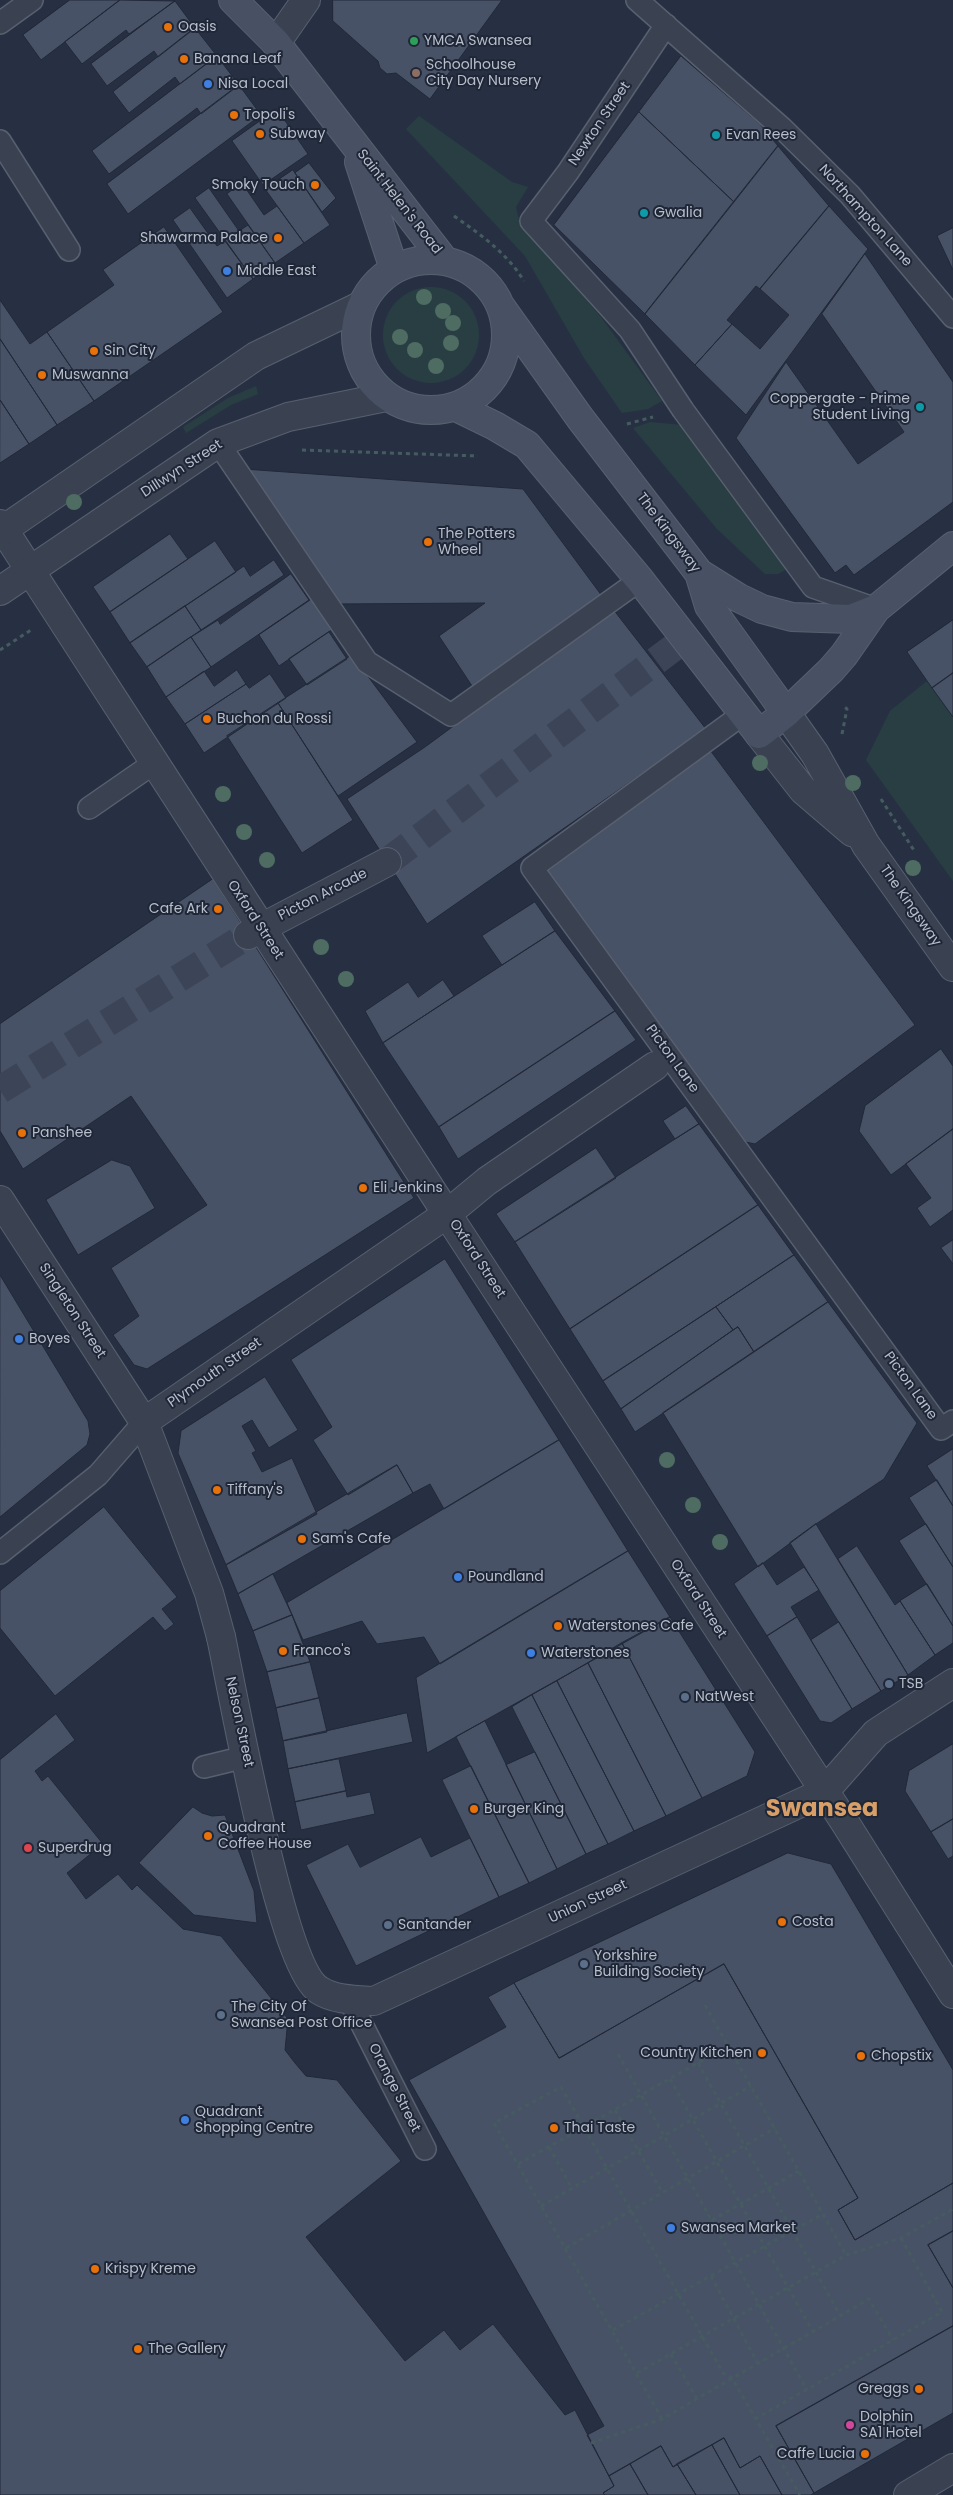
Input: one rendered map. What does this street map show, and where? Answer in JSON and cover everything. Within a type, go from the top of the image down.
[{"type":"main road","name":"Saint Helen's Road","points":[[234,0],[276,43],[444,260]]},
{"type":"main road","name":"Saint Helen's Road","points":[[354,144],[394,268]]},
{"type":"main road","points":[[418,260],[444,260],[468,269],[488,285],[501,306],[506,331],[504,355],[494,377],[478,395],[456,407],[432,411],[408,408],[386,397],[369,380],[358,357],[355,331],[360,306],[374,285],[394,268],[418,260]]},
{"type":"main road","name":"The Kingsway","points":[[501,306],[580,418],[699,573],[709,606],[786,713]]},
{"type":"main road","name":"The Kingsway","points":[[456,407],[495,426],[527,445],[640,580],[741,726]]},
{"type":"main road","points":[[699,573],[739,598],[762,608],[792,617],[850,619],[876,608],[953,546]]},
{"type":"main road","points":[[741,726],[786,713],[844,656],[876,608]]},
{"type":"street","points":[[276,43],[306,0]]},
{"type":"street","points":[[1,529],[256,356],[360,306]]},
{"type":"street","name":"Dillwyn Street","points":[[0,591],[218,443],[288,417],[386,397]]},
{"type":"street","name":"Oxford Street","points":[[1,529],[154,763],[254,931],[447,1214],[824,1792],[953,1994]]},
{"type":"street","name":"The Kingsway","points":[[786,713],[815,754],[866,845],[953,967]]},
{"type":"street","name":"The Kingsway","points":[[741,726],[803,790],[866,845]]},
{"type":"street","name":"Picton Arcade","points":[[254,931],[386,862]]},
{"type":"street","name":"Plymouth Street","points":[[144,1422],[447,1214],[487,1181],[655,1066]]},
{"type":"street","name":"Singleton Street","points":[[0,1200],[144,1422]]},
{"type":"street","name":"Nelson Street","points":[[144,1422],[209,1593],[222,1637],[245,1757],[284,1923],[295,1953],[306,1975],[318,1990],[334,1997],[349,1999]]},
{"type":"street","points":[[824,1792],[876,1733],[953,1683]]},
{"type":"street","name":"Union Street","points":[[349,1999],[374,2001],[824,1792]]},
{"type":"street","points":[[908,2495],[953,2468]]},
{"type":"lane","points":[[0,23],[32,0]]},
{"type":"lane","name":"Northampton Lane","points":[[637,0],[782,128],[850,196],[953,317]]},
{"type":"lane","name":"Newton Street","points":[[666,25],[568,172],[531,221],[630,330],[683,410],[813,587],[876,608]]},
{"type":"lane","points":[[0,141],[69,250]]},
{"type":"lane","points":[[218,443],[367,662],[451,715],[640,580]]},
{"type":"lane","name":"Picton Lane","points":[[741,726],[532,868],[941,1429],[953,1421]]},
{"type":"lane","points":[[89,808],[154,763]]},
{"type":"lane","name":"Plymouth Street","points":[[0,1553],[98,1475],[144,1422]]},
{"type":"lane","points":[[204,1768],[245,1757]]},
{"type":"lane","name":"Orange Street","points":[[349,1999],[425,2149]]},
{"type":"path","points":[[292,450],[479,456]]},
{"type":"path","points":[[841,736],[847,709]]},
{"type":"path","points":[[878,793],[920,859]]},
{"type":"path","points":[[705,2004],[846,2255]]},
{"type":"path","points":[[518,2164],[728,2046]]},
{"type":"path","points":[[618,2054],[807,2390]]},
{"type":"path","points":[[698,2063],[817,2271],[840,2315]]},
{"type":"path","points":[[670,2079],[812,2330]]},
{"type":"path","points":[[662,2419],[494,2123],[561,2086],[723,2373],[732,2378],[800,2495]]},
{"type":"path","points":[[541,2206],[752,2086]]},
{"type":"path","points":[[615,2110],[662,2192]]},
{"type":"path","points":[[566,2248],[775,2128]]},
{"type":"path","points":[[548,2147],[572,2188]]},
{"type":"path","points":[[712,2220],[799,2171]]},
{"type":"path","points":[[637,2373],[846,2255],[901,2238],[953,2209]]},
{"type":"path","points":[[613,2330],[823,2214]]},
{"type":"path","points":[[755,2419],[942,2312],[901,2238]]},
{"type":"path","points":[[710,2276],[757,2362]]},
{"type":"path","points":[[591,2443],[662,2419],[812,2330],[869,2299],[893,2340]]},
{"type":"path","points":[[671,2354],[697,2398]]},
{"type":"green space","points":[[419,116],[512,182],[528,187],[516,207],[520,224],[601,317],[662,401],[648,409],[622,413],[584,358],[525,256],[406,129]]},
{"type":"green space","points":[[422,287],[440,287],[458,295],[471,308],[479,326],[476,354],[458,375],[440,383],[422,383],[404,375],[391,362],[383,344],[383,326],[391,308],[404,295]]},
{"type":"green space","points":[[256,386],[258,394],[231,405],[186,433],[183,427],[228,398]]},
{"type":"green space","points":[[650,422],[682,425],[787,569],[778,574],[765,574],[717,529],[633,428]]},
{"type":"green space","points":[[927,681],[953,717],[953,881],[866,760],[890,711]]},
{"type":"building","points":[[70,0],[120,0],[41,60],[23,35]]},
{"type":"building","points":[[120,0],[175,1],[129,34],[126,30],[82,64],[65,42]]},
{"type":"building","name":"YMCA Swansea","points":[[333,0],[502,0],[430,99],[396,73],[387,74],[380,68],[378,61],[333,21]]},
{"type":"building","points":[[175,1],[195,28],[158,57],[154,51],[107,86],[91,64]]},
{"type":"building","points":[[195,28],[217,56],[180,84],[175,77],[129,113],[113,92]]},
{"type":"building","points":[[217,56],[239,85],[201,114],[197,108],[109,174],[92,151]]},
{"type":"building","name":"Evan Rees","points":[[681,56],[760,124],[778,146],[734,202],[639,112]]},
{"type":"building","points":[[239,85],[261,115],[128,214],[107,184]]},
{"type":"building","points":[[277,109],[308,154],[263,185],[232,141]]},
{"type":"building","name":"Gwalia","points":[[639,112],[734,202],[645,314],[554,225]]},
{"type":"building","points":[[778,146],[829,206],[760,289],[756,286],[727,320],[732,324],[695,365],[645,314]]},
{"type":"building","name":"Smoky Touch","points":[[309,163],[336,198],[322,212],[295,173]]},
{"type":"building","points":[[293,170],[330,225],[304,243],[265,189]]},
{"type":"building","points":[[242,183],[264,215],[277,206],[304,243],[275,263],[227,194]]},
{"type":"building","points":[[209,188],[239,231],[248,225],[275,263],[253,279],[195,198]]},
{"type":"building","points":[[829,206],[868,249],[746,415],[695,365],[732,324],[760,349],[789,315],[760,289]]},
{"type":"building","points":[[190,208],[217,246],[225,241],[253,279],[227,298],[173,220]]},
{"type":"building","points":[[164,227],[223,312],[94,401],[47,332],[114,285],[103,270]]},
{"type":"building","points":[[953,228],[953,270],[937,236]]},
{"type":"building","name":"Coppergate - Prime Student Living","points":[[865,254],[953,382],[953,502],[854,575],[846,565],[835,573],[736,438],[786,362],[858,464],[904,432],[822,314]]},
{"type":"building","points":[[0,300],[30,344],[47,332],[94,401],[57,425],[0,339]]},
{"type":"building","points":[[0,339],[57,425],[29,444],[0,400]]},
{"type":"building","points":[[0,400],[29,444],[0,463]]},
{"type":"building","name":"The Potters Wheel","points":[[244,469],[523,489],[602,596],[474,689],[439,636],[485,603],[335,604]]},
{"type":"building","points":[[170,534],[188,559],[110,612],[93,587]]},
{"type":"building","points":[[215,541],[236,572],[130,643],[110,612]]},
{"type":"building","points":[[274,560],[284,575],[201,630],[185,606],[244,566],[250,576]]},
{"type":"building","points":[[291,574],[309,600],[211,667],[191,637],[218,620],[220,624]]},
{"type":"building","points":[[312,599],[333,629],[279,666],[259,635]]},
{"type":"building","points":[[185,606],[201,630],[147,667],[130,643]]},
{"type":"building","points":[[613,609],[706,729],[427,924],[347,799],[425,747]]},
{"type":"building","points":[[953,620],[953,673],[932,688],[907,652]]},
{"type":"building","points":[[329,632],[347,659],[307,685],[289,659]]},
{"type":"building","points":[[191,637],[211,667],[166,697],[147,667]]},
{"type":"building","points":[[352,655],[417,742],[338,796],[278,703]]},
{"type":"building","points":[[237,670],[246,684],[185,724],[166,697],[204,671],[214,686]]},
{"type":"building","points":[[953,673],[953,717],[932,688]]},
{"type":"building","points":[[270,674],[286,698],[204,753],[185,724],[246,684],[249,688]]},
{"type":"building","points":[[278,703],[353,820],[302,853],[227,736]]},
{"type":"building","points":[[710,750],[915,1025],[755,1144],[741,1141],[544,874]]},
{"type":"building","points":[[213,879],[414,1198],[147,1369],[134,1365],[113,1335],[139,1316],[111,1268],[207,1205],[131,1096],[23,1169],[0,1131],[0,1024]]},
{"type":"building","points":[[535,902],[555,931],[502,965],[482,936]]},
{"type":"building","points":[[555,931],[615,1011],[439,1127],[383,1043]]},
{"type":"building","points":[[443,980],[454,996],[383,1043],[365,1011],[408,982],[418,997]]},
{"type":"building","points":[[615,1011],[636,1040],[458,1159],[439,1127]]},
{"type":"building","points":[[941,1049],[953,1066],[953,1129],[891,1175],[859,1131],[865,1106]]},
{"type":"building","points":[[686,1106],[699,1124],[675,1139],[663,1121]]},
{"type":"building","points":[[699,1124],[758,1205],[570,1329],[515,1242]]},
{"type":"building","points":[[953,1129],[953,1210],[930,1227],[917,1208],[931,1198],[906,1164]]},
{"type":"building","points":[[596,1148],[616,1178],[515,1242],[496,1214]]},
{"type":"building","points":[[112,1160],[130,1166],[155,1208],[78,1255],[46,1200]]},
{"type":"building","points":[[758,1205],[794,1255],[603,1381],[570,1329]]},
{"type":"building","points":[[953,1240],[953,1264],[941,1248]]},
{"type":"building","points":[[794,1255],[828,1302],[754,1352],[738,1327],[733,1330],[716,1307]]},
{"type":"building","points":[[445,1259],[559,1440],[444,1509],[430,1484],[413,1493],[397,1465],[348,1495],[313,1440],[332,1427],[291,1360]]},
{"type":"building","name":"Boyes","points":[[0,1275],[88,1421],[90,1434],[87,1445],[0,1517]]},
{"type":"building","points":[[828,1302],[917,1423],[884,1479],[816,1524],[758,1567],[663,1413]]},
{"type":"building","points":[[716,1307],[733,1330],[621,1409],[603,1381]]},
{"type":"building","points":[[738,1327],[754,1352],[635,1432],[621,1409]]},
{"type":"building","points":[[265,1377],[298,1430],[269,1448],[252,1420],[242,1426],[256,1451],[252,1453],[262,1472],[292,1458],[317,1514],[226,1565],[178,1453],[181,1431]]},
{"type":"building","name":"Poundland","points":[[559,1440],[628,1551],[440,1664],[424,1637],[377,1644],[362,1621],[303,1640],[287,1603]]},
{"type":"building","points":[[953,1449],[953,1506],[927,1466]]},
{"type":"building","name":"Sam's Cafe","points":[[397,1465],[413,1493],[238,1594],[226,1565]]},
{"type":"building","points":[[937,1480],[953,1506],[953,1567],[909,1498]]},
{"type":"building","points":[[104,1507],[177,1597],[162,1609],[174,1624],[165,1631],[153,1617],[55,1696],[0,1628],[0,1591]]},
{"type":"building","points":[[816,1524],[908,1675],[881,1691],[790,1543]]},
{"type":"building","points":[[926,1524],[953,1567],[953,1626],[899,1541]]},
{"type":"building","points":[[857,1546],[895,1605],[900,1601],[935,1655],[908,1675],[838,1559]]},
{"type":"building","name":"Waterstones","points":[[628,1551],[670,1617],[427,1753],[416,1678]]},
{"type":"building","points":[[763,1563],[777,1585],[804,1567],[819,1590],[791,1607],[797,1617],[767,1636],[734,1584]]},
{"type":"building","points":[[273,1574],[292,1615],[253,1631],[238,1594]]},
{"type":"building","points":[[927,1584],[953,1626],[953,1643],[935,1655],[900,1601]]},
{"type":"building","name":"Franco's","points":[[292,1615],[310,1662],[267,1672],[253,1631]]},
{"type":"building","name":"NatWest","points":[[670,1617],[755,1752],[747,1776],[702,1798],[622,1643]]},
{"type":"building","points":[[797,1617],[852,1709],[831,1723],[820,1721],[767,1636]]},
{"type":"building","points":[[839,1622],[881,1691],[852,1709],[811,1640]]},
{"type":"building","points":[[622,1643],[702,1798],[666,1816],[588,1663]]},
{"type":"building","points":[[310,1662],[319,1698],[276,1708],[267,1672]]},
{"type":"building","points":[[588,1663],[666,1816],[634,1831],[557,1681]]},
{"type":"building","points":[[557,1681],[634,1831],[608,1844],[532,1695]]},
{"type":"building","points":[[532,1695],[608,1844],[586,1854],[512,1707]]},
{"type":"building","points":[[319,1698],[327,1732],[283,1741],[276,1708]]},
{"type":"building","points":[[407,1713],[413,1742],[288,1769],[283,1741]]},
{"type":"building","name":"Quadrant Shopping Centre","points":[[56,1714],[75,1740],[35,1771],[42,1781],[48,1776],[103,1844],[67,1873],[86,1899],[118,1874],[132,1890],[137,1885],[183,1929],[221,1936],[288,2019],[285,2050],[295,2063],[306,2076],[337,2080],[401,2161],[306,2237],[405,2361],[444,2330],[460,2350],[493,2324],[565,2415],[575,2410],[614,2486],[603,2493],[605,2495],[0,2495],[0,1760]]},
{"type":"building","points":[[485,1721],[557,1869],[529,1883],[456,1737]]},
{"type":"building","points":[[953,1744],[953,1819],[931,1832],[905,1791],[909,1771]]},
{"type":"building","points":[[535,1752],[586,1854],[557,1869],[506,1765]]},
{"type":"building","points":[[339,1759],[346,1791],[295,1802],[288,1769]]},
{"type":"building","name":"Burger King","points":[[471,1766],[529,1883],[499,1897],[442,1780]]},
{"type":"building","points":[[346,1791],[347,1797],[370,1792],[375,1814],[301,1830],[295,1802]]},
{"type":"building","points":[[193,1807],[202,1813],[212,1816],[225,1815],[254,1891],[257,1923],[194,1915],[139,1863]]},
{"type":"building","points":[[953,1819],[953,1856],[948,1859],[931,1832]]},
{"type":"building","name":"Santander","points":[[421,1837],[431,1857],[470,1838],[499,1897],[356,1966],[306,1865],[348,1844],[360,1867]]},
{"type":"building","points":[[788,1853],[831,1864],[953,2070],[953,2183],[855,2240],[838,2210],[858,2198],[724,1964],[559,2058],[514,1983]]},
{"type":"building","name":"Swansea Market","points":[[724,1964],[858,2198],[838,2210],[855,2240],[953,2183],[953,2231],[928,2245],[953,2288],[953,2326],[776,2426],[814,2493],[811,2495],[782,2495],[760,2456],[740,2468],[724,2438],[673,2467],[661,2446],[609,2476],[587,2435],[604,2426],[409,2080],[506,2027],[488,1997],[514,1983],[559,2058]]},
{"type":"building","points":[[953,2231],[953,2288],[928,2245]]},
{"type":"building","points":[[953,2326],[953,2413],[814,2493],[776,2426]]},
{"type":"building","points":[[724,2438],[740,2468],[760,2456],[782,2495],[740,2495],[712,2445]]},
{"type":"building","points":[[712,2445],[740,2495],[696,2495],[677,2464]]},
{"type":"building","points":[[661,2446],[673,2467],[677,2464],[696,2495],[648,2495],[630,2464]]},
{"type":"building","points":[[630,2464],[648,2495],[605,2495],[603,2493],[614,2486],[609,2476]]},
{"type":"tunnel","points":[[387,862],[685,639]]},
{"type":"tunnel","points":[[0,1090],[248,935]]},
{"type":"place","name":"Oasis","points":[[168,27]]},
{"type":"place","name":"YMCA Swansea","points":[[414,41]]},
{"type":"place","name":"Banana Leaf","points":[[184,59]]},
{"type":"place","name":"Schoolhouse City Day Nursery","points":[[416,73]]},
{"type":"place","name":"Nisa Local","points":[[208,84]]},
{"type":"place","name":"Topoli's","points":[[234,115]]},
{"type":"place","name":"Subway","points":[[260,134]]},
{"type":"place","name":"Evan Rees","points":[[716,135]]},
{"type":"place","name":"Smoky Touch","points":[[315,185]]},
{"type":"place","name":"Gwalia","points":[[644,213]]},
{"type":"place","name":"Shawarma Palace","points":[[278,238]]},
{"type":"place","name":"Middle East","points":[[227,271]]},
{"type":"place","name":"Sin City","points":[[94,351]]},
{"type":"place","name":"Muswanna","points":[[42,375]]},
{"type":"place","name":"Coppergate - Prime Student Living","points":[[920,407]]},
{"type":"place","name":"The Potters Wheel","points":[[428,542]]},
{"type":"place","name":"Buchon du Rossi","points":[[207,719]]},
{"type":"place","name":"Cafe Ark","points":[[218,909]]},
{"type":"place","name":"Panshee","points":[[22,1133]]},
{"type":"place","name":"Eli Jenkins","points":[[363,1188]]},
{"type":"place","name":"Boyes","points":[[19,1339]]},
{"type":"place","name":"Tiffany's","points":[[217,1490]]},
{"type":"place","name":"Sam's Cafe","points":[[302,1539]]},
{"type":"place","name":"Poundland","points":[[458,1577]]},
{"type":"place","name":"Waterstones Cafe","points":[[558,1626]]},
{"type":"place","name":"Franco's","points":[[283,1651]]},
{"type":"place","name":"Waterstones","points":[[531,1653]]},
{"type":"place","name":"TSB","points":[[889,1684]]},
{"type":"place","name":"NatWest","points":[[685,1697]]},
{"type":"place","name":"Burger King","points":[[474,1809]]},
{"type":"place","name":"Quadrant Coffee House","points":[[208,1836]]},
{"type":"place","name":"Superdrug","points":[[28,1848]]},
{"type":"place","name":"Costa","points":[[782,1922]]},
{"type":"place","name":"Santander","points":[[388,1925]]},
{"type":"place","name":"Yorkshire Building Society","points":[[584,1964]]},
{"type":"place","name":"The City Of Swansea Post Office","points":[[221,2015]]},
{"type":"place","name":"Country Kitchen","points":[[762,2053]]},
{"type":"place","name":"Chopstix","points":[[861,2056]]},
{"type":"place","name":"Quadrant Shopping Centre","points":[[185,2120]]},
{"type":"place","name":"Thai Taste","points":[[554,2128]]},
{"type":"place","name":"Swansea Market","points":[[671,2228]]},
{"type":"place","name":"Krispy Kreme","points":[[95,2269]]},
{"type":"place","name":"The Gallery","points":[[138,2349]]},
{"type":"place","name":"Greggs","points":[[919,2389]]},
{"type":"place","name":"Dolphin SA1 Hotel","points":[[850,2425]]},
{"type":"place","name":"Caffe Lucia","points":[[865,2454]]},
{"type":"district","name":"Swansea","points":[[822,1810]]}]
